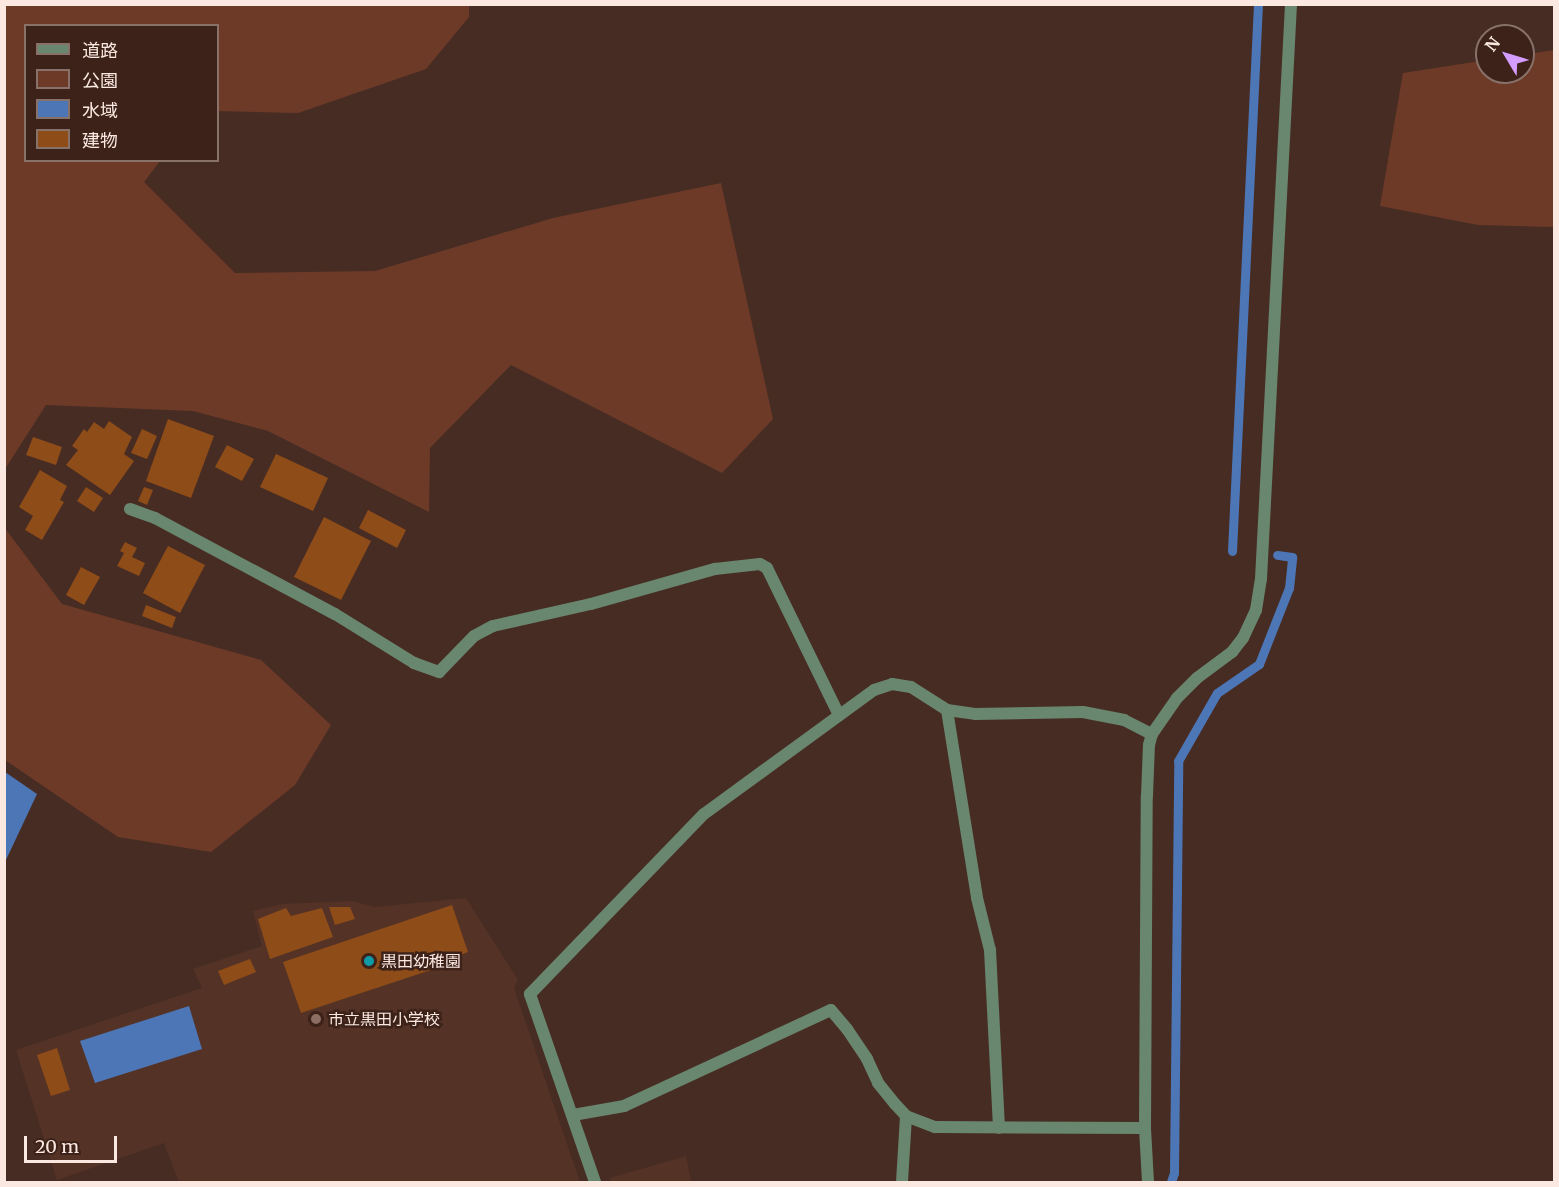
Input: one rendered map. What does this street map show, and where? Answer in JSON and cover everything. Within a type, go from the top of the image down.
[{"type":"street","points":[[1148,1182],[1144,1128],[1149,745],[1152,734],[1177,698],[1197,678],[1232,652],[1256,610],[1261,579],[1291,4]]},
{"type":"street","points":[[130,509],[155,518],[335,614],[414,663],[439,672],[474,636],[493,626],[591,604],[715,569],[760,564],[767,568],[839,715]]},
{"type":"street","points":[[595,1182],[530,994],[704,814],[874,690],[892,684],[911,687],[947,710],[975,714],[1083,712],[1124,720],[1152,734]]},
{"type":"street","points":[[947,710],[977,898],[990,950],[999,1128]]},
{"type":"street","points":[[573,1115],[624,1106],[831,1010],[867,1059],[878,1083],[906,1116],[935,1126],[1144,1128]]},
{"type":"street","points":[[902,1182],[906,1116]]},
{"type":"shaded area","name":"市立黒田小学校","points":[[466,898],[518,980],[514,988],[580,1182],[179,1182],[164,1143],[57,1180],[16,1050],[202,988],[193,969],[262,946],[253,911],[282,904],[352,901],[375,907]]},
{"type":"shaded area","points":[[686,1156],[691,1182],[611,1182],[610,1178]]},
{"type":"green space","points":[[5,4],[469,5],[469,17],[426,69],[298,113],[219,111],[219,24],[24,24],[24,162],[159,162],[144,182],[235,273],[375,271],[553,218],[721,183],[773,419],[722,473],[511,365],[430,448],[429,512],[268,431],[193,411],[46,405],[5,469]]},
{"type":"green space","points":[[1554,50],[1554,227],[1478,225],[1380,206],[1403,73],[1475,62],[1475,84],[1535,84],[1535,53]]},
{"type":"green space","points":[[4,527],[62,604],[261,660],[331,725],[295,785],[211,852],[118,837],[5,760]]},
{"type":"water","points":[[5,772],[37,794],[5,862]]},
{"type":"water","points":[[189,1006],[202,1049],[95,1083],[80,1041]]},
{"type":"building","points":[[168,419],[214,436],[191,498],[146,481]]},
{"type":"building","points":[[109,421],[132,437],[124,454],[134,461],[110,495],[66,465],[78,450],[72,446],[84,429],[87,432],[94,422],[104,429]]},
{"type":"building","points":[[142,429],[157,436],[147,459],[131,453]]},
{"type":"building","points":[[33,437],[62,447],[56,465],[26,455]]},
{"type":"building","points":[[227,445],[254,459],[242,481],[215,467]]},
{"type":"building","points":[[276,454],[328,478],[313,511],[260,487]]},
{"type":"building","points":[[40,470],[67,486],[60,500],[64,502],[42,540],[25,530],[33,516],[19,507]]},
{"type":"building","points":[[86,487],[103,498],[94,512],[77,501]]},
{"type":"building","points":[[144,487],[153,490],[147,505],[138,501]]},
{"type":"building","points":[[368,510],[406,530],[397,548],[359,528]]},
{"type":"building","points":[[324,517],[371,541],[341,600],[294,577]]},
{"type":"building","points":[[125,542],[137,548],[132,557],[145,563],[139,576],[117,566],[124,553],[120,551]]},
{"type":"building","points":[[168,546],[205,565],[180,613],[143,593]]},
{"type":"building","points":[[81,567],[100,577],[84,605],[66,595]]},
{"type":"building","points":[[146,605],[176,617],[172,628],[142,616]]},
{"type":"building","name":"黒田幼稚園","points":[[452,905],[468,952],[450,959],[452,963],[301,1013],[283,962]]},
{"type":"building","points":[[329,907],[350,907],[355,919],[335,925]]},
{"type":"building","points":[[286,908],[291,916],[322,908],[333,937],[270,959],[258,919]]},
{"type":"building","points":[[250,959],[256,972],[224,985],[218,971]]},
{"type":"building","points":[[57,1048],[70,1090],[51,1096],[37,1055]]},
{"type":"waterway","points":[[1232,551],[1258,4]]},
{"type":"waterway","points":[[1171,1182],[1174,1173],[1178,761],[1217,693],[1259,664],[1289,588],[1292,557],[1277,555]]},
{"type":"place","name":"黒田幼稚園","points":[[369,961]]},
{"type":"place","name":"市立黒田小学校","points":[[316,1019]]}]
